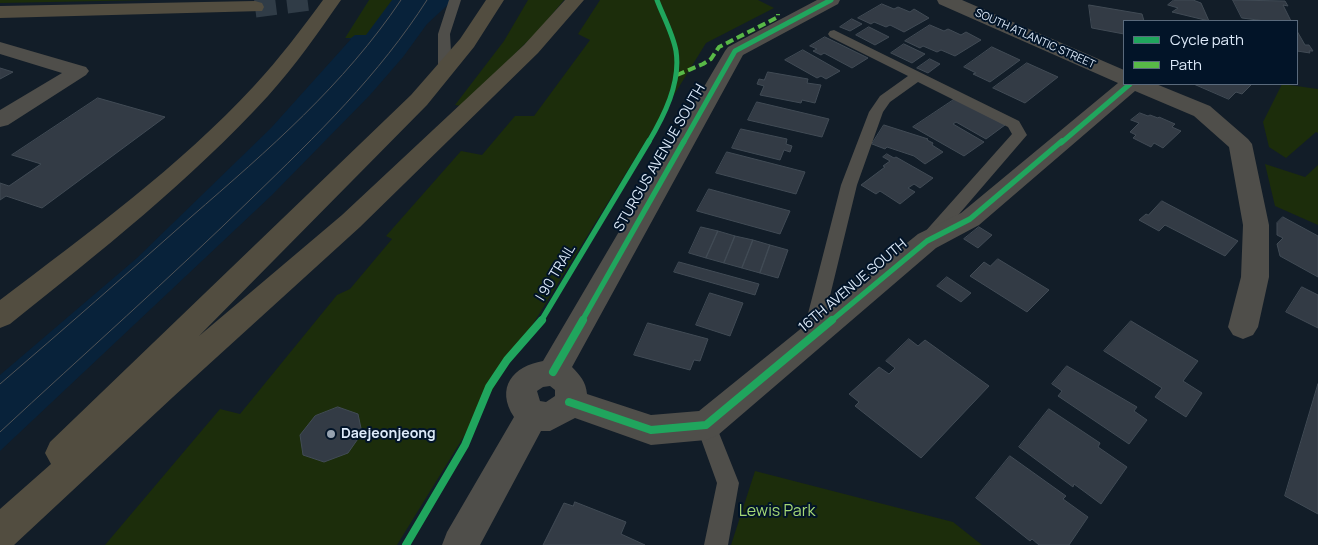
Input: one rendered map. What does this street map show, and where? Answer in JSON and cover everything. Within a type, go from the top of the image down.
[{"type":"highway","points":[[0,316],[130,213],[228,125],[293,54],[332,0]]},
{"type":"highway","points":[[0,514],[382,139],[467,43],[495,0]]},
{"type":"highway","points":[[0,532],[351,221],[531,50],[575,0]]},
{"type":"highway","points":[[0,12],[255,7]]},
{"type":"street","name":"STURGUS AVENUE SOUTH","points":[[553,372],[735,51],[831,0]]},
{"type":"street","name":"SOUTH ATLANTIC STREET","points":[[946,0],[1123,78]]},
{"type":"street","points":[[0,48],[79,71],[0,120]]},
{"type":"street","name":"16TH AVENUE SOUTH","points":[[706,425],[927,241],[970,219],[1129,85]]},
{"type":"street","points":[[1140,85],[1202,111],[1240,144],[1256,225],[1255,277],[1243,327]]},
{"type":"street","points":[[553,372],[560,374],[570,385],[572,392],[569,402],[561,411],[546,417],[533,414],[524,408],[520,393],[523,385],[536,375],[553,372]]},
{"type":"street","points":[[569,402],[651,430],[706,425]]},
{"type":"street","points":[[460,545],[533,414]]},
{"type":"lane","points":[[445,70],[444,34],[455,0]]},
{"type":"lane","points":[[834,34],[983,107],[1014,124],[1020,135],[927,241]]},
{"type":"lane","points":[[811,337],[850,185],[876,112],[885,99],[917,76]]},
{"type":"lane","points":[[706,425],[728,483],[716,545]]},
{"type":"shaded area","points":[[369,0],[453,0],[427,24],[403,57],[370,95],[272,195],[0,451],[0,375],[137,258],[271,128],[351,39],[345,38]]},
{"type":"green space","points":[[0,0],[152,0],[0,3]]},
{"type":"green space","points":[[369,0],[392,0],[366,35],[355,35],[351,38],[345,38]]},
{"type":"green space","points":[[528,0],[564,0],[540,29],[462,106],[455,105],[504,41]]},
{"type":"green space","points":[[600,0],[758,0],[774,8],[706,43],[397,545],[105,545],[220,409],[240,414],[337,295],[350,289],[392,239],[386,236],[461,151],[482,155],[515,116],[534,116],[590,40],[578,34]]},
{"type":"green space","points":[[1282,85],[1318,89],[1318,133],[1316,132],[1286,158],[1269,147],[1263,122]]},
{"type":"green space","points":[[1265,164],[1305,177],[1318,165],[1318,225],[1275,206]]},
{"type":"green space","name":"Lewis Park","points":[[755,471],[953,522],[982,545],[731,545]]},
{"type":"building","points":[[1174,0],[1193,0],[1201,3],[1209,20],[1172,12],[1178,8],[1168,5]]},
{"type":"building","points":[[1233,0],[1285,1],[1288,6],[1283,5],[1290,20],[1257,20],[1242,18]]},
{"type":"building","points":[[882,4],[894,9],[898,7],[910,12],[914,9],[929,18],[904,32],[890,25],[886,27],[874,22],[871,24],[858,18]]},
{"type":"building","points":[[1089,5],[1142,14],[1144,20],[1123,20],[1123,34],[1092,28]]},
{"type":"building","points":[[852,19],[862,24],[850,31],[840,27]]},
{"type":"building","points":[[930,25],[944,31],[948,29],[961,35],[966,32],[981,40],[955,56],[941,50],[937,52],[923,46],[920,48],[905,41]]},
{"type":"building","points":[[869,27],[889,37],[875,45],[856,35]]},
{"type":"building","points":[[1298,33],[1305,45],[1309,45],[1313,51],[1309,51],[1310,53],[1298,51]]},
{"type":"building","points":[[825,37],[868,58],[852,68],[824,53],[821,55],[813,51],[817,49],[810,46]]},
{"type":"building","points":[[904,44],[925,54],[912,63],[891,53]]},
{"type":"building","points":[[992,47],[1020,60],[990,82],[973,74],[976,73],[964,67]]},
{"type":"building","points":[[803,50],[840,71],[826,79],[821,76],[817,78],[785,60]]},
{"type":"building","points":[[930,59],[940,64],[928,73],[917,68]]},
{"type":"building","points":[[1027,63],[1058,77],[1025,103],[993,88]]},
{"type":"building","points":[[0,68],[13,72],[0,79]]},
{"type":"building","points":[[768,72],[808,79],[807,83],[821,85],[815,103],[802,100],[801,103],[760,95],[764,86],[757,84],[759,79],[764,80]]},
{"type":"building","points":[[1196,85],[1251,85],[1242,94],[1236,92],[1229,99]]},
{"type":"building","points":[[98,98],[165,117],[42,208],[6,196],[0,200],[0,183],[9,186],[41,164],[12,155]]},
{"type":"building","points":[[955,99],[1005,125],[986,139],[956,122],[953,124],[984,142],[964,156],[913,127]]},
{"type":"building","points":[[757,102],[829,119],[822,137],[748,120]]},
{"type":"building","points":[[1140,113],[1159,117],[1175,124],[1172,127],[1181,131],[1163,148],[1154,143],[1151,147],[1133,138],[1136,135],[1130,132],[1139,123],[1131,120]]},
{"type":"building","points":[[884,125],[928,139],[933,143],[932,145],[943,152],[925,164],[914,156],[872,144]]},
{"type":"building","points":[[741,129],[787,139],[786,144],[792,146],[790,152],[784,150],[780,160],[732,148]]},
{"type":"building","points":[[727,152],[805,172],[796,194],[716,173]]},
{"type":"building","points":[[887,154],[894,158],[896,157],[933,178],[920,188],[914,184],[908,188],[915,192],[900,204],[880,191],[876,194],[861,185],[885,167],[883,166],[890,161],[883,157]]},
{"type":"building","points":[[709,189],[790,211],[780,234],[697,211]]},
{"type":"building","points":[[1162,201],[1238,241],[1225,256],[1165,225],[1159,231],[1139,220],[1146,214],[1148,215]]},
{"type":"building","points":[[1283,217],[1318,236],[1318,277],[1280,256],[1277,244],[1283,238],[1277,235],[1277,223]]},
{"type":"building","points":[[701,227],[718,231],[706,258],[689,253]]},
{"type":"building","points":[[979,227],[992,235],[978,248],[964,239]]},
{"type":"building","points":[[718,231],[735,236],[724,263],[706,258]]},
{"type":"building","points":[[735,236],[753,240],[742,268],[724,263]]},
{"type":"building","points":[[753,240],[770,245],[760,273],[742,268]]},
{"type":"building","points":[[770,245],[788,250],[778,278],[760,273]]},
{"type":"building","points":[[998,259],[1049,290],[1027,312],[970,276],[984,262],[990,266]]},
{"type":"building","points":[[679,262],[759,284],[755,295],[674,272]]},
{"type":"building","points":[[947,277],[971,293],[961,302],[937,286]]},
{"type":"building","points":[[1302,287],[1318,295],[1318,328],[1286,312]]},
{"type":"building","points":[[710,293],[743,303],[730,336],[696,325]]},
{"type":"building","points":[[1131,321],[1198,361],[1183,381],[1202,393],[1186,417],[1155,397],[1162,388],[1104,351]]},
{"type":"building","points":[[648,323],[708,339],[700,361],[694,360],[690,370],[634,355]]},
{"type":"building","points":[[909,339],[918,346],[925,340],[989,386],[921,458],[855,406],[859,402],[849,394],[879,367],[889,374],[895,368],[886,361]]},
{"type":"building","points":[[1067,366],[1137,407],[1134,411],[1147,420],[1129,444],[1058,396],[1062,391],[1052,384]]},
{"type":"building","points":[[1318,384],[1318,514],[1285,496]]},
{"type":"building","name":"Daejeonjeong","points":[[338,407],[358,414],[362,433],[348,453],[324,462],[303,455],[300,435],[315,416]]},
{"type":"building","points":[[1049,409],[1100,443],[1098,447],[1127,467],[1101,504],[1074,484],[1073,487],[1019,447]]},
{"type":"building","points":[[1010,456],[1066,496],[1063,499],[1088,517],[1069,545],[1039,545],[1032,539],[1030,541],[976,498]]},
{"type":"building","points":[[575,502],[626,522],[621,534],[645,545],[543,545],[564,503],[573,506]]},
{"type":"tunnel","points":[[255,7],[310,0]]},
{"type":"tram line","points":[[0,384],[248,167],[304,115],[355,60],[401,0]]},
{"type":"tram line","points":[[0,432],[190,257],[300,151],[346,104],[388,54],[427,0]]},
{"type":"marked path","points":[[677,75],[703,64],[711,59],[719,47],[778,17],[778,14]]},
{"type":"cycle path","name":"I 90 TRAIL","points":[[406,545],[465,445],[489,387],[507,360],[541,321],[662,120],[677,75],[676,50],[657,0]]},
{"type":"cycle path","points":[[553,372],[735,51],[831,0]]},
{"type":"cycle path","points":[[569,402],[651,430],[706,425],[927,241],[970,219],[1129,85]]},
{"type":"place","name":"Daejeonjeong","points":[[331,434]]}]
